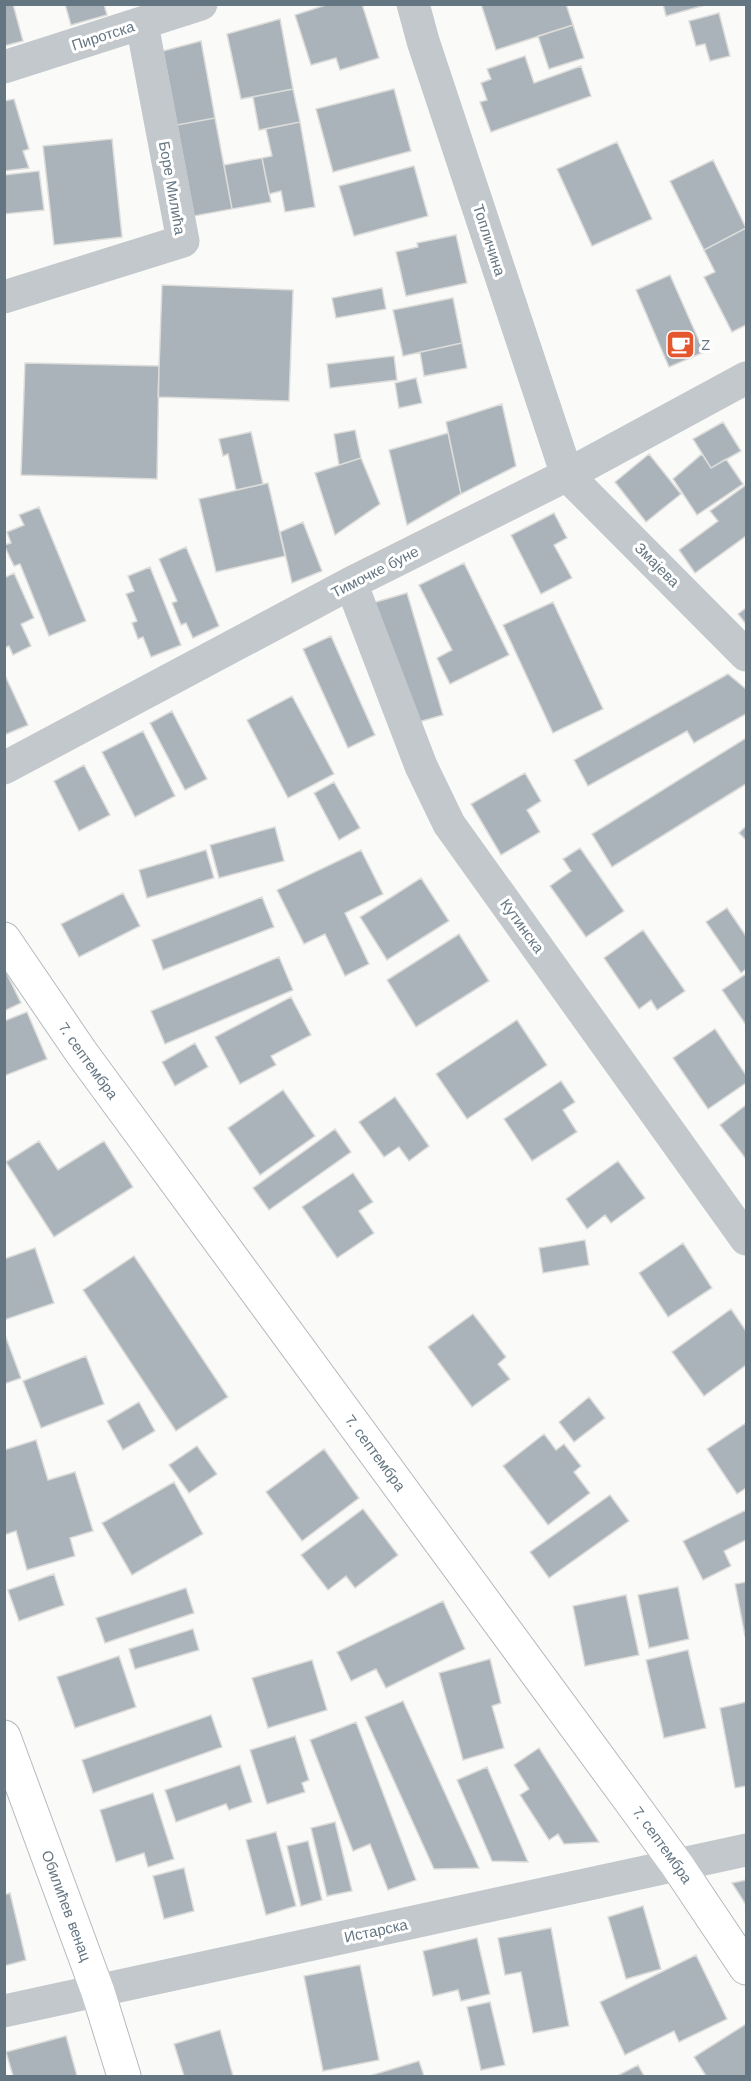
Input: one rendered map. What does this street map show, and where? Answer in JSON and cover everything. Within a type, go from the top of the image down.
[{"type":"main road","name":"7. септембра","points":[[4,939],[81,1052],[677,1865],[747,1968]]},
{"type":"main road","name":"Обилићев венац","points":[[4,1737],[98,1992],[124,2076]]},
{"type":"street","name":"Пиротска","points":[[4,67],[201,4]]},
{"type":"street","name":"Топличина","points":[[413,4],[423,41],[567,475]]},
{"type":"street","name":"Боре Милића","points":[[4,297],[183,241],[142,24]]},
{"type":"street","name":"Тимочке буне","points":[[4,768],[351,583],[567,475],[747,378]]},
{"type":"street","name":"Змајева","points":[[567,475],[747,656]]},
{"type":"street","name":"Кутинска","points":[[351,583],[421,765],[449,824],[747,1239]]},
{"type":"street","name":"Истарска","points":[[4,2011],[747,1850]]},
{"type":"building","points":[[4,4],[13,4],[23,41],[4,46]]},
{"type":"building","points":[[65,4],[104,4],[107,15],[71,25]]},
{"type":"building","points":[[329,4],[362,4],[379,58],[340,70],[336,58],[311,65],[295,15]]},
{"type":"building","points":[[481,4],[566,4],[573,25],[496,50]]},
{"type":"building","points":[[663,4],[709,4],[666,16]]},
{"type":"building","points":[[719,13],[730,56],[710,61],[705,44],[696,46],[689,21]]},
{"type":"building","points":[[280,19],[293,89],[241,99],[227,34]]},
{"type":"building","points":[[573,25],[584,58],[549,69],[538,36]]},
{"type":"building","points":[[201,41],[215,118],[177,125],[163,51]]},
{"type":"building","points":[[525,56],[534,83],[581,66],[591,96],[491,132],[480,102],[487,100],[481,83],[491,79],[487,69]]},
{"type":"building","points":[[293,89],[300,122],[259,130],[253,97]]},
{"type":"building","points":[[394,89],[411,151],[333,172],[316,109]]},
{"type":"building","points":[[14,99],[29,149],[23,151],[29,168],[4,171],[4,101]]},
{"type":"building","points":[[215,118],[232,209],[194,216],[177,125]]},
{"type":"building","points":[[300,122],[315,207],[285,212],[281,191],[269,194],[262,158],[272,156],[266,129]]},
{"type":"building","points":[[112,139],[122,237],[54,245],[43,146]]},
{"type":"building","points":[[617,142],[652,219],[592,246],[557,169]]},
{"type":"building","points":[[262,158],[271,202],[232,209],[224,165]]},
{"type":"building","points":[[713,160],[746,228],[704,250],[670,181]]},
{"type":"building","points":[[414,166],[428,216],[354,236],[339,186]]},
{"type":"building","points":[[39,171],[44,210],[4,214],[4,175]]},
{"type":"building","points":[[746,228],[746,325],[732,332],[704,277],[715,272],[704,250]]},
{"type":"building","points":[[456,235],[467,283],[406,296],[396,252],[418,247],[417,243]]},
{"type":"building","points":[[670,275],[704,352],[669,367],[636,290]]},
{"type":"building","points":[[162,285],[293,290],[289,401],[158,397]]},
{"type":"building","points":[[382,288],[386,309],[336,318],[332,298]]},
{"type":"building","points":[[453,298],[462,343],[403,356],[393,310]]},
{"type":"building","points":[[462,343],[467,368],[424,376],[420,352]]},
{"type":"building","points":[[394,356],[397,380],[330,388],[327,364]]},
{"type":"building","points":[[25,363],[159,366],[157,479],[21,475]]},
{"type":"building","points":[[416,378],[422,403],[399,408],[395,383]]},
{"type":"building","points":[[502,404],[516,466],[461,494],[446,422]]},
{"type":"building","points":[[723,422],[741,451],[711,468],[693,439]]},
{"type":"building","points":[[355,430],[361,458],[339,465],[334,434]]},
{"type":"building","points":[[251,432],[263,484],[236,490],[228,454],[223,456],[219,439]]},
{"type":"building","points":[[448,433],[461,494],[407,525],[389,450]]},
{"type":"building","points":[[649,454],[681,494],[646,522],[615,482]]},
{"type":"building","points":[[702,454],[711,468],[726,459],[743,484],[697,515],[673,479]]},
{"type":"building","points":[[361,458],[380,504],[335,535],[315,473]]},
{"type":"building","points":[[268,483],[285,556],[216,572],[199,499]]},
{"type":"building","points":[[746,485],[746,536],[695,573],[679,550],[718,521],[710,511]]},
{"type":"building","points":[[39,507],[86,621],[49,636],[20,564],[14,566],[4,545],[11,543],[7,532],[24,525],[19,515]]},
{"type":"building","points":[[554,513],[567,538],[554,545],[572,578],[541,594],[511,535]]},
{"type":"building","points":[[303,522],[322,571],[292,583],[280,532]]},
{"type":"building","points":[[186,547],[219,626],[193,638],[186,623],[181,625],[172,603],[177,601],[159,559]]},
{"type":"building","points":[[464,563],[509,655],[450,684],[437,658],[452,650],[419,585]]},
{"type":"building","points":[[150,567],[181,645],[151,657],[143,637],[138,639],[132,623],[137,621],[126,594],[134,591],[128,576]]},
{"type":"building","points":[[14,573],[34,618],[21,624],[31,646],[13,655],[9,646],[4,648],[4,578]]},
{"type":"building","points":[[407,593],[443,715],[415,723],[369,604]]},
{"type":"building","points":[[553,602],[603,709],[553,733],[503,625]]},
{"type":"building","points":[[746,608],[746,624],[738,614]]},
{"type":"building","points":[[331,636],[375,735],[348,748],[303,649]]},
{"type":"building","points":[[4,673],[28,725],[4,735]]},
{"type":"building","points":[[728,674],[746,689],[746,714],[694,743],[687,731],[588,786],[574,760]]},
{"type":"building","points":[[292,696],[334,774],[288,798],[247,720]]},
{"type":"building","points":[[172,711],[207,779],[185,790],[150,723]]},
{"type":"building","points":[[143,731],[175,796],[135,817],[102,752]]},
{"type":"building","points":[[746,738],[746,784],[612,867],[592,834]]},
{"type":"building","points":[[84,765],[110,815],[79,831],[54,781]]},
{"type":"building","points":[[525,773],[541,801],[527,810],[540,832],[501,855],[471,804]]},
{"type":"building","points":[[334,782],[360,828],[339,840],[314,793]]},
{"type":"building","points":[[746,826],[746,840],[739,833]]},
{"type":"building","points":[[275,827],[284,861],[219,878],[210,845]]},
{"type":"building","points":[[580,848],[624,911],[586,937],[550,886],[571,871],[563,859]]},
{"type":"building","points":[[206,850],[214,878],[147,898],[139,870]]},
{"type":"building","points":[[361,850],[383,894],[345,913],[369,964],[345,976],[325,934],[304,944],[277,890]]},
{"type":"building","points":[[421,878],[449,921],[387,960],[360,917]]},
{"type":"building","points":[[123,893],[140,926],[79,957],[61,924]]},
{"type":"building","points":[[262,897],[274,927],[163,970],[152,940]]},
{"type":"building","points":[[727,908],[746,936],[746,969],[741,973],[706,922]]},
{"type":"building","points":[[643,930],[685,991],[657,1010],[651,1000],[639,1009],[604,958]]},
{"type":"building","points":[[459,934],[489,981],[416,1027],[387,980]]},
{"type":"building","points":[[279,957],[293,990],[165,1044],[151,1011]]},
{"type":"building","points":[[4,968],[21,1003],[4,1011]]},
{"type":"building","points":[[746,974],[746,1025],[722,990]]},
{"type":"building","points":[[291,997],[311,1035],[271,1056],[276,1065],[240,1084],[215,1037]]},
{"type":"building","points":[[27,1012],[47,1059],[4,1076],[4,1021]]},
{"type":"building","points":[[517,1020],[547,1065],[467,1119],[436,1074]]},
{"type":"building","points":[[715,1029],[746,1075],[746,1083],[708,1109],[673,1058]]},
{"type":"building","points":[[195,1043],[208,1067],[175,1086],[162,1062]]},
{"type":"building","points":[[561,1081],[575,1102],[563,1110],[577,1132],[532,1161],[504,1119]]},
{"type":"building","points":[[283,1090],[315,1136],[260,1175],[228,1128]]},
{"type":"building","points":[[395,1097],[429,1146],[409,1161],[399,1147],[384,1157],[359,1122]]},
{"type":"building","points":[[746,1105],[746,1159],[720,1125]]},
{"type":"building","points":[[335,1129],[351,1152],[269,1210],[253,1188]]},
{"type":"building","points":[[39,1141],[58,1170],[104,1141],[133,1187],[54,1237],[6,1162]]},
{"type":"building","points":[[618,1161],[645,1198],[611,1223],[605,1215],[587,1229],[566,1199]]},
{"type":"building","points":[[353,1173],[373,1202],[359,1211],[374,1233],[337,1258],[302,1207]]},
{"type":"building","points":[[585,1240],[589,1265],[543,1273],[539,1248]]},
{"type":"building","points":[[683,1243],[712,1288],[668,1317],[639,1273]]},
{"type":"building","points":[[35,1248],[54,1303],[4,1320],[4,1259]]},
{"type":"building","points":[[134,1256],[228,1397],[176,1431],[83,1290]]},
{"type":"building","points":[[731,1309],[746,1331],[746,1365],[704,1396],[672,1352]]},
{"type":"building","points":[[473,1314],[506,1357],[498,1364],[510,1379],[472,1407],[428,1347]]},
{"type":"building","points":[[4,1332],[21,1378],[4,1384]]},
{"type":"building","points":[[86,1356],[104,1404],[41,1428],[23,1381]]},
{"type":"building","points":[[589,1397],[605,1418],[574,1442],[559,1422]]},
{"type":"building","points":[[139,1402],[155,1431],[123,1450],[107,1421]]},
{"type":"building","points":[[746,1423],[746,1488],[737,1494],[707,1449]]},
{"type":"building","points":[[544,1434],[556,1450],[564,1444],[581,1466],[574,1472],[590,1493],[548,1525],[503,1466]]},
{"type":"building","points":[[36,1440],[48,1480],[75,1472],[93,1531],[70,1538],[75,1556],[27,1570],[16,1531],[4,1535],[4,1450]]},
{"type":"building","points":[[197,1446],[217,1474],[189,1493],[169,1465]]},
{"type":"building","points":[[324,1449],[359,1498],[302,1541],[266,1492]]},
{"type":"building","points":[[174,1482],[203,1534],[132,1575],[102,1523]]},
{"type":"building","points":[[610,1495],[629,1521],[549,1578],[530,1552]]},
{"type":"building","points":[[363,1509],[398,1555],[355,1588],[346,1576],[328,1590],[301,1555]]},
{"type":"building","points":[[746,1510],[746,1540],[724,1551],[731,1566],[703,1580],[683,1541]]},
{"type":"building","points":[[54,1574],[64,1605],[19,1621],[8,1590]]},
{"type":"building","points":[[746,1582],[746,1636],[745,1636],[735,1584]]},
{"type":"building","points":[[678,1587],[689,1639],[649,1648],[638,1595]]},
{"type":"building","points":[[186,1588],[194,1613],[105,1643],[96,1618]]},
{"type":"building","points":[[626,1595],[639,1655],[585,1666],[573,1606]]},
{"type":"building","points":[[443,1601],[465,1649],[386,1688],[376,1669],[351,1681],[337,1652]]},
{"type":"building","points":[[193,1629],[199,1650],[135,1669],[129,1649]]},
{"type":"building","points":[[688,1650],[706,1728],[664,1738],[646,1660]]},
{"type":"building","points":[[119,1656],[136,1707],[75,1728],[57,1677]]},
{"type":"building","points":[[490,1659],[501,1703],[492,1706],[504,1748],[463,1760],[439,1673]]},
{"type":"building","points":[[312,1660],[327,1710],[268,1728],[252,1678]]},
{"type":"building","points":[[403,1701],[479,1868],[434,1869],[365,1717]]},
{"type":"building","points":[[746,1702],[746,1786],[735,1788],[720,1708]]},
{"type":"building","points":[[211,1715],[222,1747],[93,1793],[82,1760]]},
{"type":"building","points":[[356,1722],[416,1880],[388,1890],[370,1844],[353,1851],[310,1740]]},
{"type":"building","points":[[295,1736],[309,1780],[302,1783],[305,1792],[267,1804],[250,1750]]},
{"type":"building","points":[[539,1748],[599,1842],[564,1844],[558,1834],[549,1840],[520,1795],[529,1789],[514,1765]]},
{"type":"building","points":[[240,1765],[252,1802],[229,1810],[226,1804],[176,1822],[165,1790]]},
{"type":"building","points":[[487,1767],[528,1862],[492,1861],[457,1780]]},
{"type":"building","points":[[153,1793],[174,1859],[148,1867],[144,1853],[116,1862],[100,1810]]},
{"type":"building","points":[[335,1822],[352,1891],[327,1896],[311,1828]]},
{"type":"building","points":[[276,1832],[296,1906],[266,1915],[246,1840]]},
{"type":"building","points":[[308,1841],[322,1900],[301,1906],[287,1846]]},
{"type":"building","points":[[184,1868],[194,1911],[164,1919],[153,1876]]},
{"type":"building","points":[[746,1880],[746,1905],[732,1883]]},
{"type":"building","points":[[10,1893],[26,1960],[4,1966],[4,1895]]},
{"type":"building","points":[[643,1906],[661,1969],[626,1979],[608,1917]]},
{"type":"building","points":[[551,1928],[569,2026],[533,2033],[521,1972],[505,1975],[498,1938]]},
{"type":"building","points":[[477,1938],[490,1994],[461,2001],[458,1990],[433,1996],[423,1951]]},
{"type":"building","points":[[696,1955],[727,2019],[679,2042],[674,2031],[625,2055],[600,2002]]},
{"type":"building","points":[[360,1965],[379,2060],[323,2071],[304,1976]]},
{"type":"building","points":[[490,2002],[505,2065],[481,2070],[467,2007]]},
{"type":"building","points":[[746,2024],[746,2076],[706,2076],[694,2057]]},
{"type":"building","points":[[220,2030],[233,2076],[184,2076],[174,2044]]},
{"type":"building","points":[[66,2036],[77,2076],[13,2076],[6,2052]]},
{"type":"building","points":[[419,2061],[424,2076],[369,2076]]},
{"type":"building","points":[[638,2065],[644,2076],[617,2076]]},
{"type":"place","name":"Z","points":[[680,345]]}]
